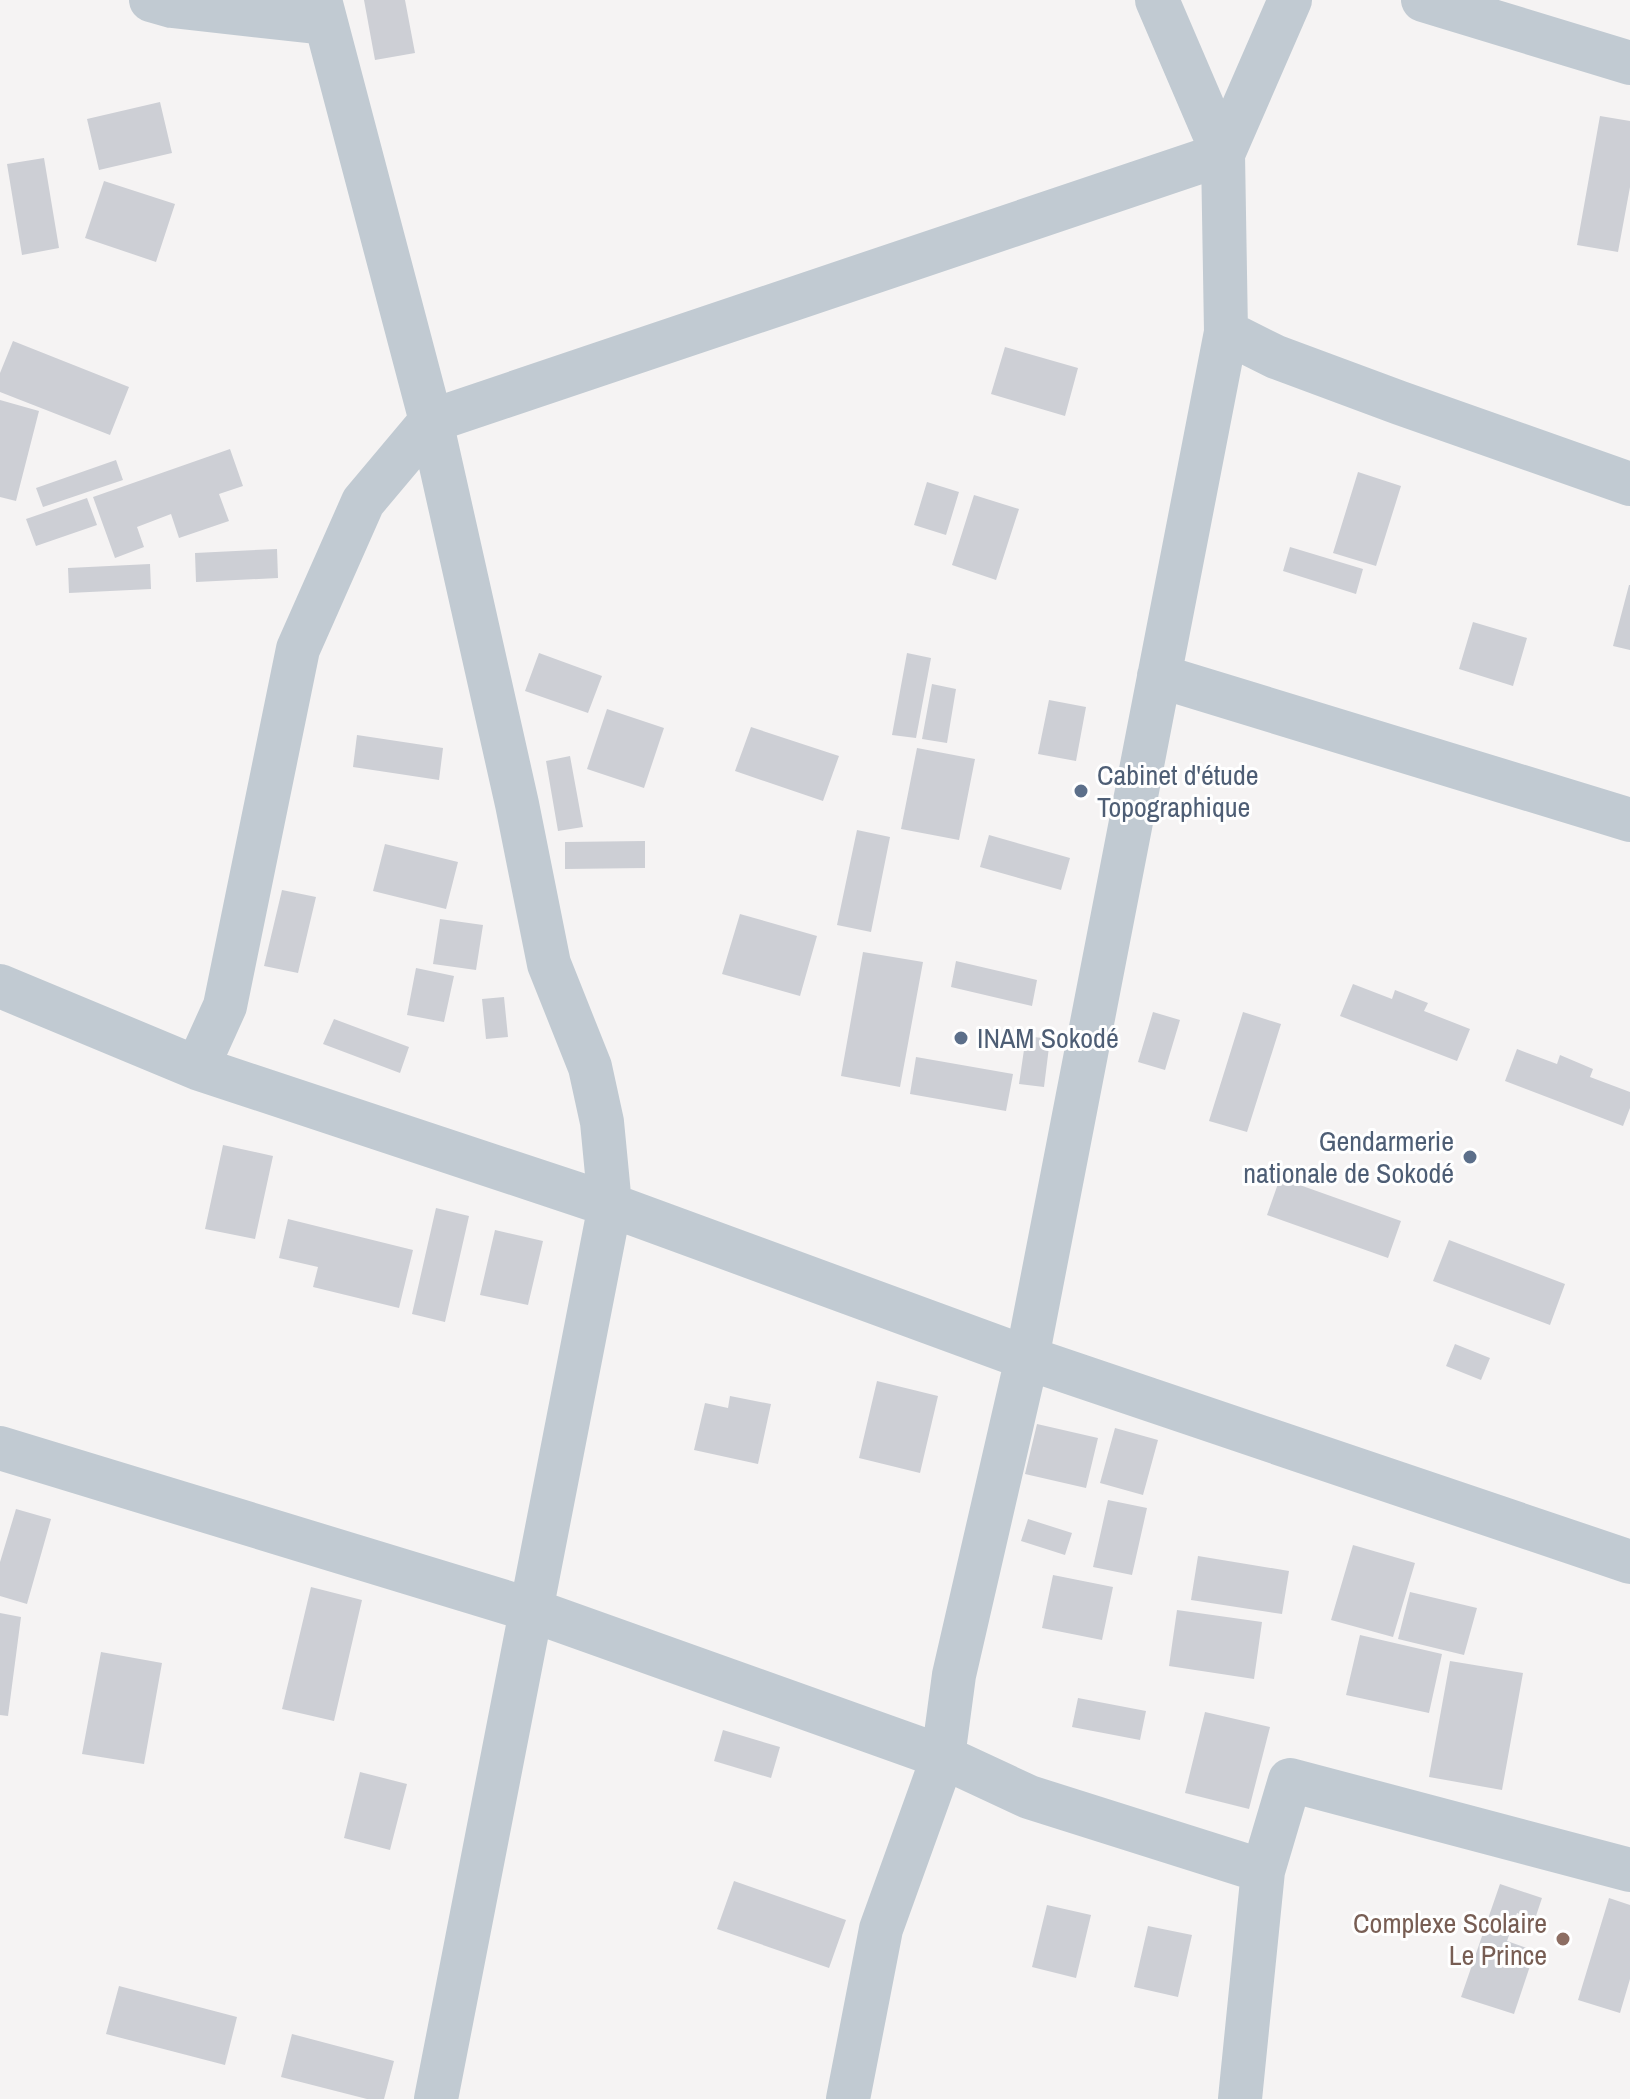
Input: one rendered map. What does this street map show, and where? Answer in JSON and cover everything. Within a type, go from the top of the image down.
[{"type":"street","points":[[151,0],[172,6],[323,11],[431,421],[507,759],[549,964],[590,1067],[602,1122],[610,1205],[436,2099]]},
{"type":"street","points":[[848,2099],[881,1929],[943,1757],[954,1675],[1027,1358],[1226,332],[1223,154],[1157,0]]},
{"type":"street","points":[[197,1068],[225,1006],[298,649],[363,502],[431,421],[1223,154],[1290,0]]},
{"type":"street","points":[[1423,0],[1630,63]]},
{"type":"street","points":[[1226,332],[1276,357],[1630,484]]},
{"type":"street","points":[[1159,676],[1630,820]]},
{"type":"street","points":[[0,986],[197,1068],[610,1205],[1027,1358],[1630,1562]]},
{"type":"street","points":[[0,1448],[531,1610],[943,1757],[1029,1797],[1263,1871]]},
{"type":"street","points":[[1240,2099],[1263,1871],[1290,1780],[1630,1870]]},
{"type":"building","points":[[364,0],[405,0],[415,53],[375,60]]},
{"type":"building","points":[[160,102],[172,153],[99,170],[87,119]]},
{"type":"building","points":[[1600,116],[1630,121],[1630,187],[1618,252],[1577,245]]},
{"type":"building","points":[[44,158],[59,248],[22,255],[7,164]]},
{"type":"building","points":[[104,181],[175,204],[156,262],[85,238]]},
{"type":"building","points":[[13,341],[129,387],[110,435],[0,392],[0,373]]},
{"type":"building","points":[[1005,347],[1078,368],[1065,416],[991,394]]},
{"type":"building","points":[[0,400],[39,411],[16,501],[0,497]]},
{"type":"building","points":[[230,449],[243,486],[219,494],[229,521],[179,538],[171,514],[137,527],[144,547],[115,558],[93,497]]},
{"type":"building","points":[[116,460],[123,480],[43,507],[36,488]]},
{"type":"building","points":[[1358,472],[1401,486],[1376,566],[1333,553]]},
{"type":"building","points":[[927,482],[959,492],[946,535],[914,525]]},
{"type":"building","points":[[974,495],[1019,509],[996,580],[952,565]]},
{"type":"building","points":[[87,498],[97,525],[36,546],[26,519]]},
{"type":"building","points":[[1290,547],[1363,569],[1356,594],[1283,571]]},
{"type":"building","points":[[277,549],[278,578],[196,582],[195,553]]},
{"type":"building","points":[[150,564],[151,589],[69,593],[68,568]]},
{"type":"building","points":[[1630,585],[1630,650],[1613,646]]},
{"type":"building","points":[[1473,622],[1527,638],[1513,686],[1459,669]]},
{"type":"building","points":[[539,653],[602,676],[588,713],[525,691]]},
{"type":"building","points":[[907,653],[931,658],[916,738],[892,735]]},
{"type":"building","points":[[932,684],[956,689],[947,743],[922,739]]},
{"type":"building","points":[[1049,700],[1086,707],[1076,761],[1038,754]]},
{"type":"building","points":[[607,709],[664,728],[644,788],[587,769]]},
{"type":"building","points":[[751,727],[839,756],[823,801],[735,771]]},
{"type":"building","points":[[357,735],[443,748],[439,780],[353,767]]},
{"type":"building","points":[[917,748],[975,759],[959,840],[901,829]]},
{"type":"building","points":[[570,756],[583,827],[558,831],[546,761]]},
{"type":"building","points":[[857,830],[890,837],[871,932],[837,925]]},
{"type":"building","points":[[989,835],[1070,858],[1061,890],[980,867]]},
{"type":"building","points":[[645,841],[645,868],[565,869],[565,842]]},
{"type":"building","points":[[385,844],[458,862],[446,909],[373,891]]},
{"type":"building","points":[[282,890],[316,897],[298,973],[264,966]]},
{"type":"building","points":[[740,914],[817,936],[800,996],[722,974]]},
{"type":"building","points":[[440,919],[483,925],[476,970],[433,964]]},
{"type":"building","points":[[863,952],[923,962],[900,1087],[841,1076]]},
{"type":"building","points":[[956,961],[1037,980],[1032,1006],[951,987]]},
{"type":"building","points":[[416,968],[454,976],[444,1022],[407,1015]]},
{"type":"building","points":[[1353,984],[1392,999],[1395,990],[1428,1003],[1424,1011],[1470,1029],[1457,1061],[1340,1016]]},
{"type":"building","points":[[504,997],[508,1037],[486,1039],[482,999]]},
{"type":"building","points":[[1153,1012],[1180,1020],[1165,1070],[1138,1062]]},
{"type":"building","points":[[1243,1012],[1281,1024],[1247,1132],[1209,1121]]},
{"type":"building","points":[[334,1019],[409,1047],[400,1073],[323,1044]]},
{"type":"building","points":[[1026,1036],[1050,1039],[1044,1087],[1019,1084]]},
{"type":"building","points":[[1517,1049],[1557,1064],[1560,1055],[1593,1069],[1590,1077],[1630,1092],[1630,1108],[1623,1126],[1505,1081]]},
{"type":"building","points":[[916,1057],[1013,1074],[1006,1111],[910,1094]]},
{"type":"building","points":[[223,1145],[273,1156],[255,1239],[205,1229]]},
{"type":"building","points":[[1280,1178],[1401,1221],[1388,1258],[1267,1215]]},
{"type":"building","points":[[436,1208],[469,1216],[445,1322],[412,1314]]},
{"type":"building","points":[[288,1219],[413,1250],[399,1308],[313,1287],[318,1267],[279,1258]]},
{"type":"building","points":[[495,1230],[543,1241],[528,1305],[480,1295]]},
{"type":"building","points":[[1449,1240],[1565,1284],[1550,1325],[1433,1281]]},
{"type":"building","points":[[1455,1344],[1490,1358],[1481,1380],[1446,1366]]},
{"type":"building","points":[[877,1381],[938,1396],[920,1473],[859,1458]]},
{"type":"building","points":[[730,1396],[771,1404],[758,1464],[694,1450],[705,1403],[728,1408]]},
{"type":"building","points":[[1037,1424],[1098,1438],[1086,1488],[1025,1474]]},
{"type":"building","points":[[1115,1428],[1158,1440],[1143,1495],[1100,1483]]},
{"type":"building","points":[[1108,1500],[1147,1508],[1132,1575],[1093,1567]]},
{"type":"building","points":[[16,1509],[51,1519],[27,1604],[0,1596],[0,1562]]},
{"type":"building","points":[[1028,1519],[1072,1533],[1065,1555],[1021,1541]]},
{"type":"building","points":[[1353,1545],[1415,1563],[1393,1637],[1331,1620]]},
{"type":"building","points":[[1198,1556],[1289,1571],[1282,1614],[1191,1600]]},
{"type":"building","points":[[1053,1575],[1113,1587],[1102,1640],[1042,1628]]},
{"type":"building","points":[[311,1587],[362,1600],[334,1721],[282,1709]]},
{"type":"building","points":[[1410,1592],[1477,1608],[1464,1655],[1398,1639]]},
{"type":"building","points":[[1177,1610],[1262,1622],[1254,1679],[1169,1666]]},
{"type":"building","points":[[0,1613],[21,1617],[8,1716],[0,1715]]},
{"type":"building","points":[[1360,1635],[1442,1654],[1429,1713],[1346,1695]]},
{"type":"building","points":[[101,1652],[162,1663],[144,1764],[82,1754]]},
{"type":"building","points":[[1450,1661],[1523,1673],[1502,1790],[1429,1777]]},
{"type":"building","points":[[1078,1698],[1146,1711],[1140,1740],[1072,1727]]},
{"type":"building","points":[[1205,1712],[1270,1727],[1249,1809],[1185,1793]]},
{"type":"building","points":[[723,1730],[780,1747],[771,1778],[714,1761]]},
{"type":"building","points":[[360,1772],[407,1784],[390,1850],[344,1838]]},
{"type":"building","points":[[734,1881],[846,1920],[829,1968],[717,1929]]},
{"type":"building","points":[[1500,1884],[1542,1898],[1535,1919],[1517,1913],[1507,1941],[1535,1951],[1514,2014],[1461,1997]]},
{"type":"building","points":[[1609,1898],[1630,1905],[1630,1979],[1620,2013],[1578,2000]]},
{"type":"building","points":[[1047,1905],[1091,1915],[1076,1978],[1032,1967]]},
{"type":"building","points":[[1148,1926],[1192,1935],[1178,1997],[1134,1987]]},
{"type":"building","points":[[119,1986],[237,2017],[225,2065],[106,2034]]},
{"type":"building","points":[[292,2034],[394,2061],[384,2099],[367,2099],[281,2077]]},
{"type":"place","name":"Cabinet d'étude Topographique","points":[[1081,791]]},
{"type":"place","name":"INAM Sokodé","points":[[961,1038]]},
{"type":"place","name":"Gendarmerie nationale de Sokodé","points":[[1470,1157]]},
{"type":"place","name":"Complexe Scolaire Le Prince","points":[[1563,1939]]}]
